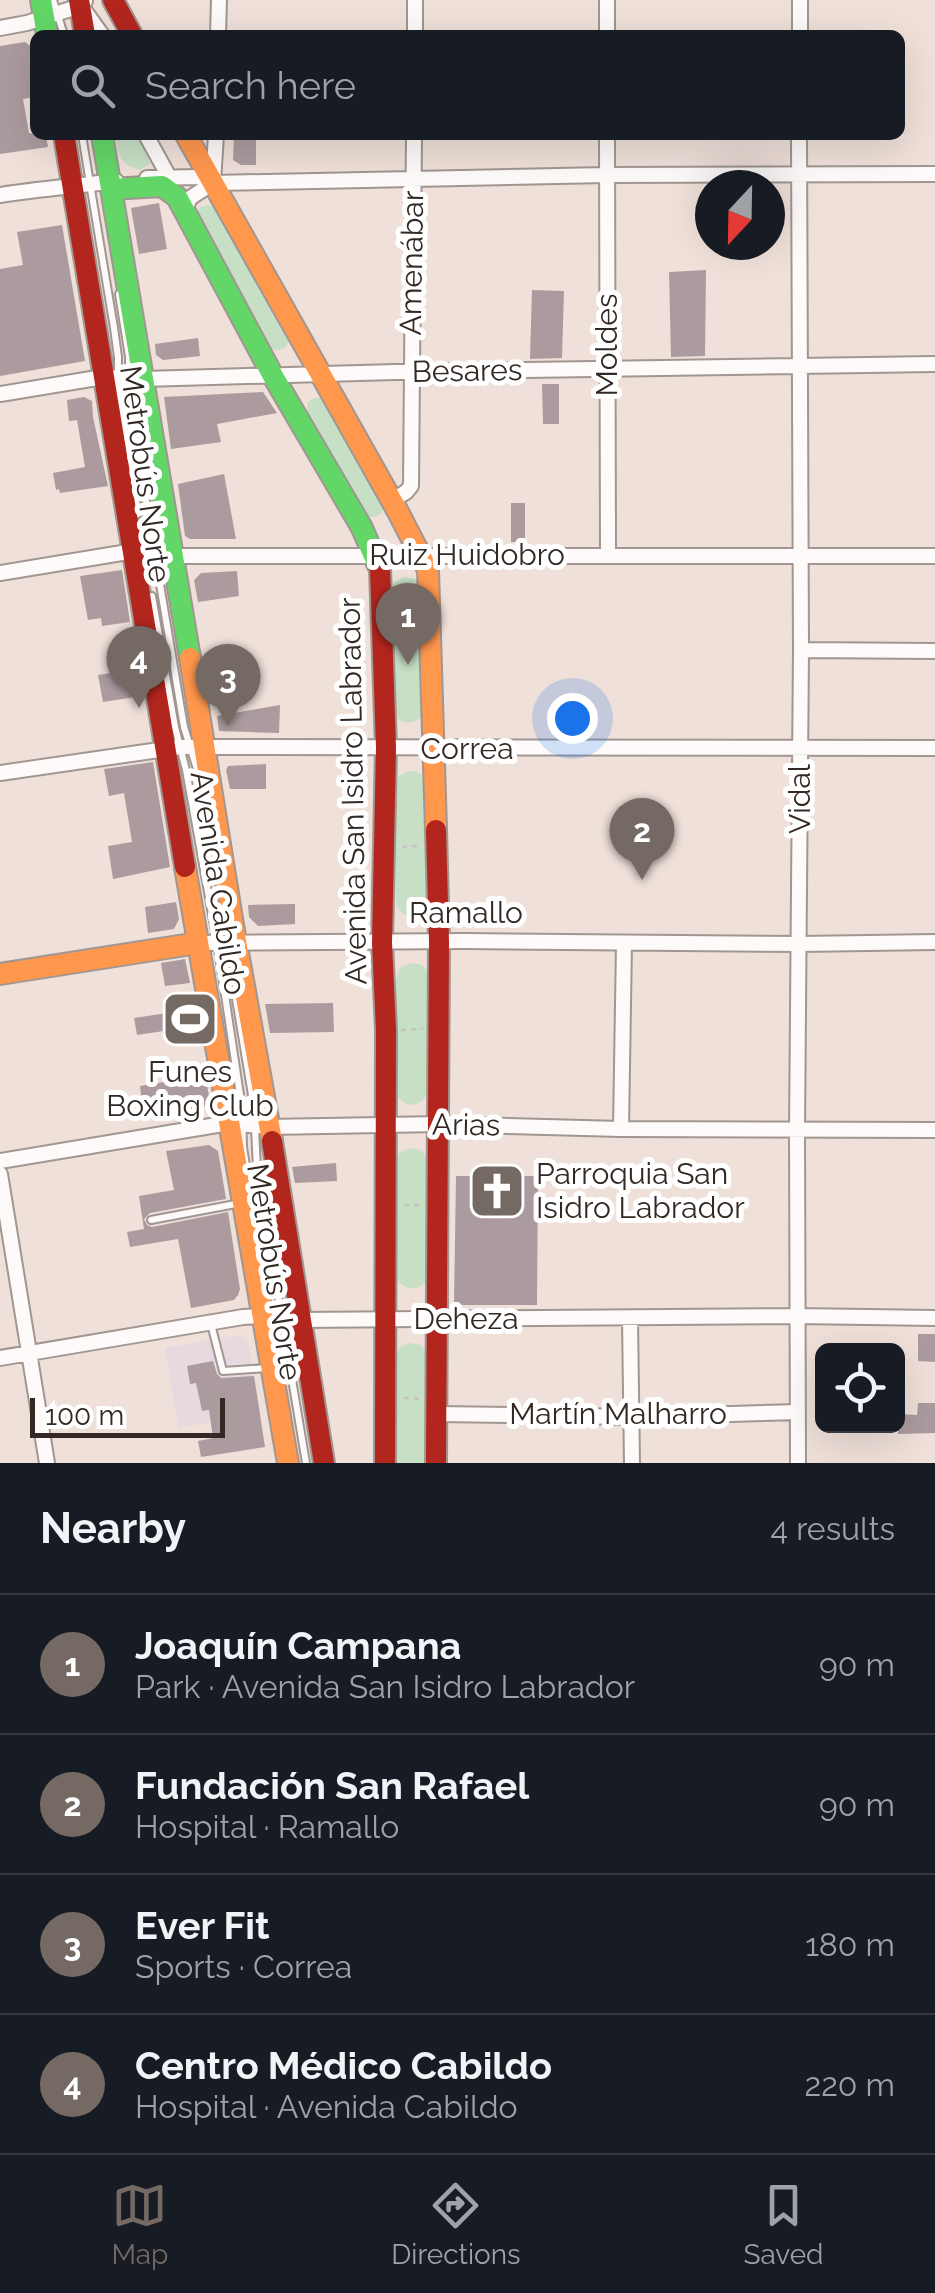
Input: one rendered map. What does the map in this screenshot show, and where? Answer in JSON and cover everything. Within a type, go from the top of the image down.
[{"type":"street","points":[[113,0],[129,30]]},
{"type":"street","points":[[218,30],[219,0]]},
{"type":"street","points":[[415,30],[416,0]]},
{"type":"street","points":[[607,30],[608,0]]},
{"type":"street","points":[[800,0],[800,30]]},
{"type":"street","points":[[0,28],[66,14],[93,30]]},
{"type":"street","name":"Avenida Cabildo","points":[[67,140],[97,185],[148,549],[220,942],[248,1125],[276,1322],[272,1368],[288,1463]]},
{"type":"street","name":"Avenida Cabildo","points":[[102,140],[97,185],[123,378],[148,549],[220,942],[248,1125],[248,1196],[276,1322],[324,1463]]},
{"type":"street","points":[[149,140],[169,177]]},
{"type":"street","points":[[189,140],[428,570],[440,1029],[436,1463]]},
{"type":"street","points":[[212,183],[216,140]]},
{"type":"street","name":"Amenábar","points":[[391,501],[411,486],[414,140]]},
{"type":"street","name":"Moldes","points":[[606,140],[608,555]]},
{"type":"street","name":"Vidal","points":[[798,1463],[799,140]]},
{"type":"street","points":[[97,185],[169,177],[198,177],[212,183],[606,175],[935,174]]},
{"type":"street","points":[[184,211],[190,198],[212,183]]},
{"type":"street","points":[[0,195],[54,186],[162,186],[177,197],[184,211]]},
{"type":"street","name":"Avenida San Isidro Labrador","points":[[184,211],[273,376],[354,513],[380,569],[386,748],[382,944],[386,1030],[385,1463]]},
{"type":"street","name":"Besares","points":[[0,394],[123,378],[935,364]]},
{"type":"street","name":"Ruiz Huidobro","points":[[0,573],[148,549],[375,556],[935,556]]},
{"type":"street","points":[[801,650],[935,651]]},
{"type":"street","name":"Correa","points":[[0,773],[185,748],[935,748]]},
{"type":"street","name":"Ramallo","points":[[0,974],[220,942],[935,942]]},
{"type":"street","points":[[621,1128],[624,943]]},
{"type":"street","name":"Arias","points":[[0,1161],[248,1125],[935,1130]]},
{"type":"street","points":[[0,1174],[47,1463]]},
{"type":"street","name":"Deheza","points":[[0,1358],[210,1322],[935,1318]]},
{"type":"street","points":[[630,1319],[632,1463]]},
{"type":"street","name":"Martín Malharro","points":[[438,1406],[631,1417],[798,1412]]},
{"type":"lane","points":[[84,140],[109,230]]},
{"type":"lane","points":[[94,140],[97,185]]},
{"type":"lane","name":"Metrobús Norte","points":[[117,285],[129,357],[123,378]]},
{"type":"lane","name":"Metrobús Norte","points":[[151,592],[185,748],[198,777],[212,851]]},
{"type":"lane","points":[[215,870],[220,942],[232,968]]},
{"type":"lane","name":"Metrobús Norte","points":[[234,986],[254,1107],[248,1125]]},
{"type":"lane","points":[[151,1220],[248,1196]]},
{"type":"lane","points":[[210,1322],[224,1371],[272,1368]]},
{"type":"lane","name":"Metrobús Norte","points":[[276,1322],[306,1463]]},
{"type":"path","points":[[384,848],[436,845]]},
{"type":"path","points":[[386,1030],[440,1029]]},
{"type":"path","points":[[384,1205],[438,1205]]},
{"type":"path","points":[[384,1398],[438,1406]]},
{"type":"shaded area","points":[[238,1335],[248,1342],[261,1413],[178,1428],[165,1348]]},
{"type":"green space","points":[[116,140],[141,140],[150,164],[140,170],[123,161]]},
{"type":"green space","points":[[208,205],[216,208],[290,337],[282,349],[268,346],[196,213]]},
{"type":"green space","points":[[323,398],[384,504],[377,516],[362,513],[307,413],[308,402]]},
{"type":"green space","points":[[404,577],[420,583],[422,716],[408,723],[394,715],[389,593],[394,582]]},
{"type":"green space","points":[[409,771],[425,777],[429,906],[412,917],[396,904],[394,787],[399,776]]},
{"type":"green space","points":[[411,963],[422,965],[430,974],[429,1088],[423,1100],[413,1105],[403,1102],[395,1092],[396,979],[400,968]]},
{"type":"green space","points":[[409,1148],[421,1150],[428,1159],[429,1277],[421,1286],[412,1288],[396,1276],[394,1164],[399,1153]]},
{"type":"green space","points":[[409,1343],[421,1345],[428,1354],[430,1463],[396,1463],[394,1359],[399,1348]]},
{"type":"building","points":[[25,42],[30,46],[30,98],[23,99],[30,140],[47,140],[48,147],[0,154],[0,46]]},
{"type":"building","points":[[234,140],[256,140],[256,165],[241,165],[233,160]]},
{"type":"building","points":[[159,203],[167,249],[139,254],[131,208]]},
{"type":"building","points":[[62,225],[85,361],[0,376],[0,269],[23,265],[17,232]]},
{"type":"building","points":[[706,270],[705,356],[671,357],[669,272]]},
{"type":"building","points":[[532,290],[564,291],[562,358],[530,359]]},
{"type":"building","points":[[198,338],[200,356],[163,360],[156,355],[155,344]]},
{"type":"building","points":[[542,384],[559,384],[559,424],[543,424]]},
{"type":"building","points":[[263,392],[277,413],[217,424],[221,442],[171,449],[164,397]]},
{"type":"building","points":[[84,397],[92,401],[108,486],[60,493],[53,473],[85,467],[77,420],[69,421],[67,400]]},
{"type":"building","points":[[224,474],[236,539],[190,539],[185,536],[178,484]]},
{"type":"building","points":[[511,503],[525,503],[525,542],[511,542]]},
{"type":"building","points":[[122,570],[130,622],[102,626],[101,618],[88,620],[80,576]]},
{"type":"building","points":[[237,571],[239,596],[198,602],[194,580],[201,573]]},
{"type":"building","points":[[137,669],[142,696],[103,702],[98,675]]},
{"type":"building","points":[[280,705],[279,733],[219,731],[217,716]]},
{"type":"building","points":[[153,762],[170,867],[113,879],[108,846],[132,842],[124,793],[109,796],[104,769]]},
{"type":"building","points":[[266,764],[266,789],[230,789],[228,766]]},
{"type":"building","points":[[176,902],[179,919],[174,929],[148,933],[145,907]]},
{"type":"building","points":[[295,904],[295,924],[258,926],[249,917],[248,905]]},
{"type":"building","points":[[185,959],[190,983],[165,986],[161,963]]},
{"type":"building","points":[[333,1003],[334,1032],[270,1033],[265,1004]]},
{"type":"building","points":[[194,1009],[197,1026],[137,1035],[134,1018]]},
{"type":"building","points":[[205,1075],[210,1101],[200,1110],[163,1115],[161,1099],[142,1103],[140,1086]]},
{"type":"building","points":[[209,1145],[218,1151],[226,1199],[150,1213],[144,1219],[152,1227],[228,1212],[238,1295],[234,1300],[191,1308],[178,1239],[130,1247],[127,1232],[144,1229],[139,1196],[174,1190],[166,1151]]},
{"type":"building","points":[[336,1163],[337,1181],[295,1183],[292,1167]]},
{"type":"building","points":[[456,1176],[538,1176],[537,1305],[454,1305]]},
{"type":"building","points":[[918,1334],[935,1334],[935,1362],[918,1361]]},
{"type":"building","points":[[213,1361],[221,1378],[254,1376],[265,1447],[201,1457],[198,1441],[213,1438],[209,1410],[202,1411],[196,1383],[190,1384],[187,1366]]},
{"type":"building","points":[[918,1403],[935,1403],[935,1433],[898,1434],[905,1433],[905,1414],[917,1415]]},
{"type":"traffic: fast","points":[[41,0],[46,30]]},
{"type":"traffic: fast","points":[[103,140],[190,658]]},
{"type":"traffic: fast","points":[[111,189],[162,186],[177,197],[273,376],[362,528],[377,563]]},
{"type":"traffic: slow","points":[[189,140],[428,570],[436,830]]},
{"type":"traffic: slow","points":[[190,658],[272,1141]]},
{"type":"traffic: slow","points":[[185,867],[288,1463]]},
{"type":"traffic: slow","points":[[0,974],[198,943]]},
{"type":"traffic: jam","points":[[79,0],[84,30]]},
{"type":"traffic: jam","points":[[113,0],[129,30]]},
{"type":"traffic: jam","points":[[65,140],[185,867]]},
{"type":"traffic: jam","points":[[377,563],[386,748],[382,943],[386,1030],[385,1463]]},
{"type":"traffic: jam","points":[[436,830],[439,942],[436,1463]]},
{"type":"traffic: jam","points":[[272,1141],[324,1463]]},
{"type":"place","name":"Joaquín Campana","points":[[408,665]]},
{"type":"place","name":"Centro Médico Cabildo","points":[[139,708]]},
{"type":"place","name":"Ever Fit","points":[[228,726]]},
{"type":"place","name":"Fundación San Rafael","points":[[642,880]]},
{"type":"place","name":"Funes Boxing Club","points":[[190,1019]]},
{"type":"place","name":"Parroquia San Isidro Labrador","points":[[497,1191]]}]
